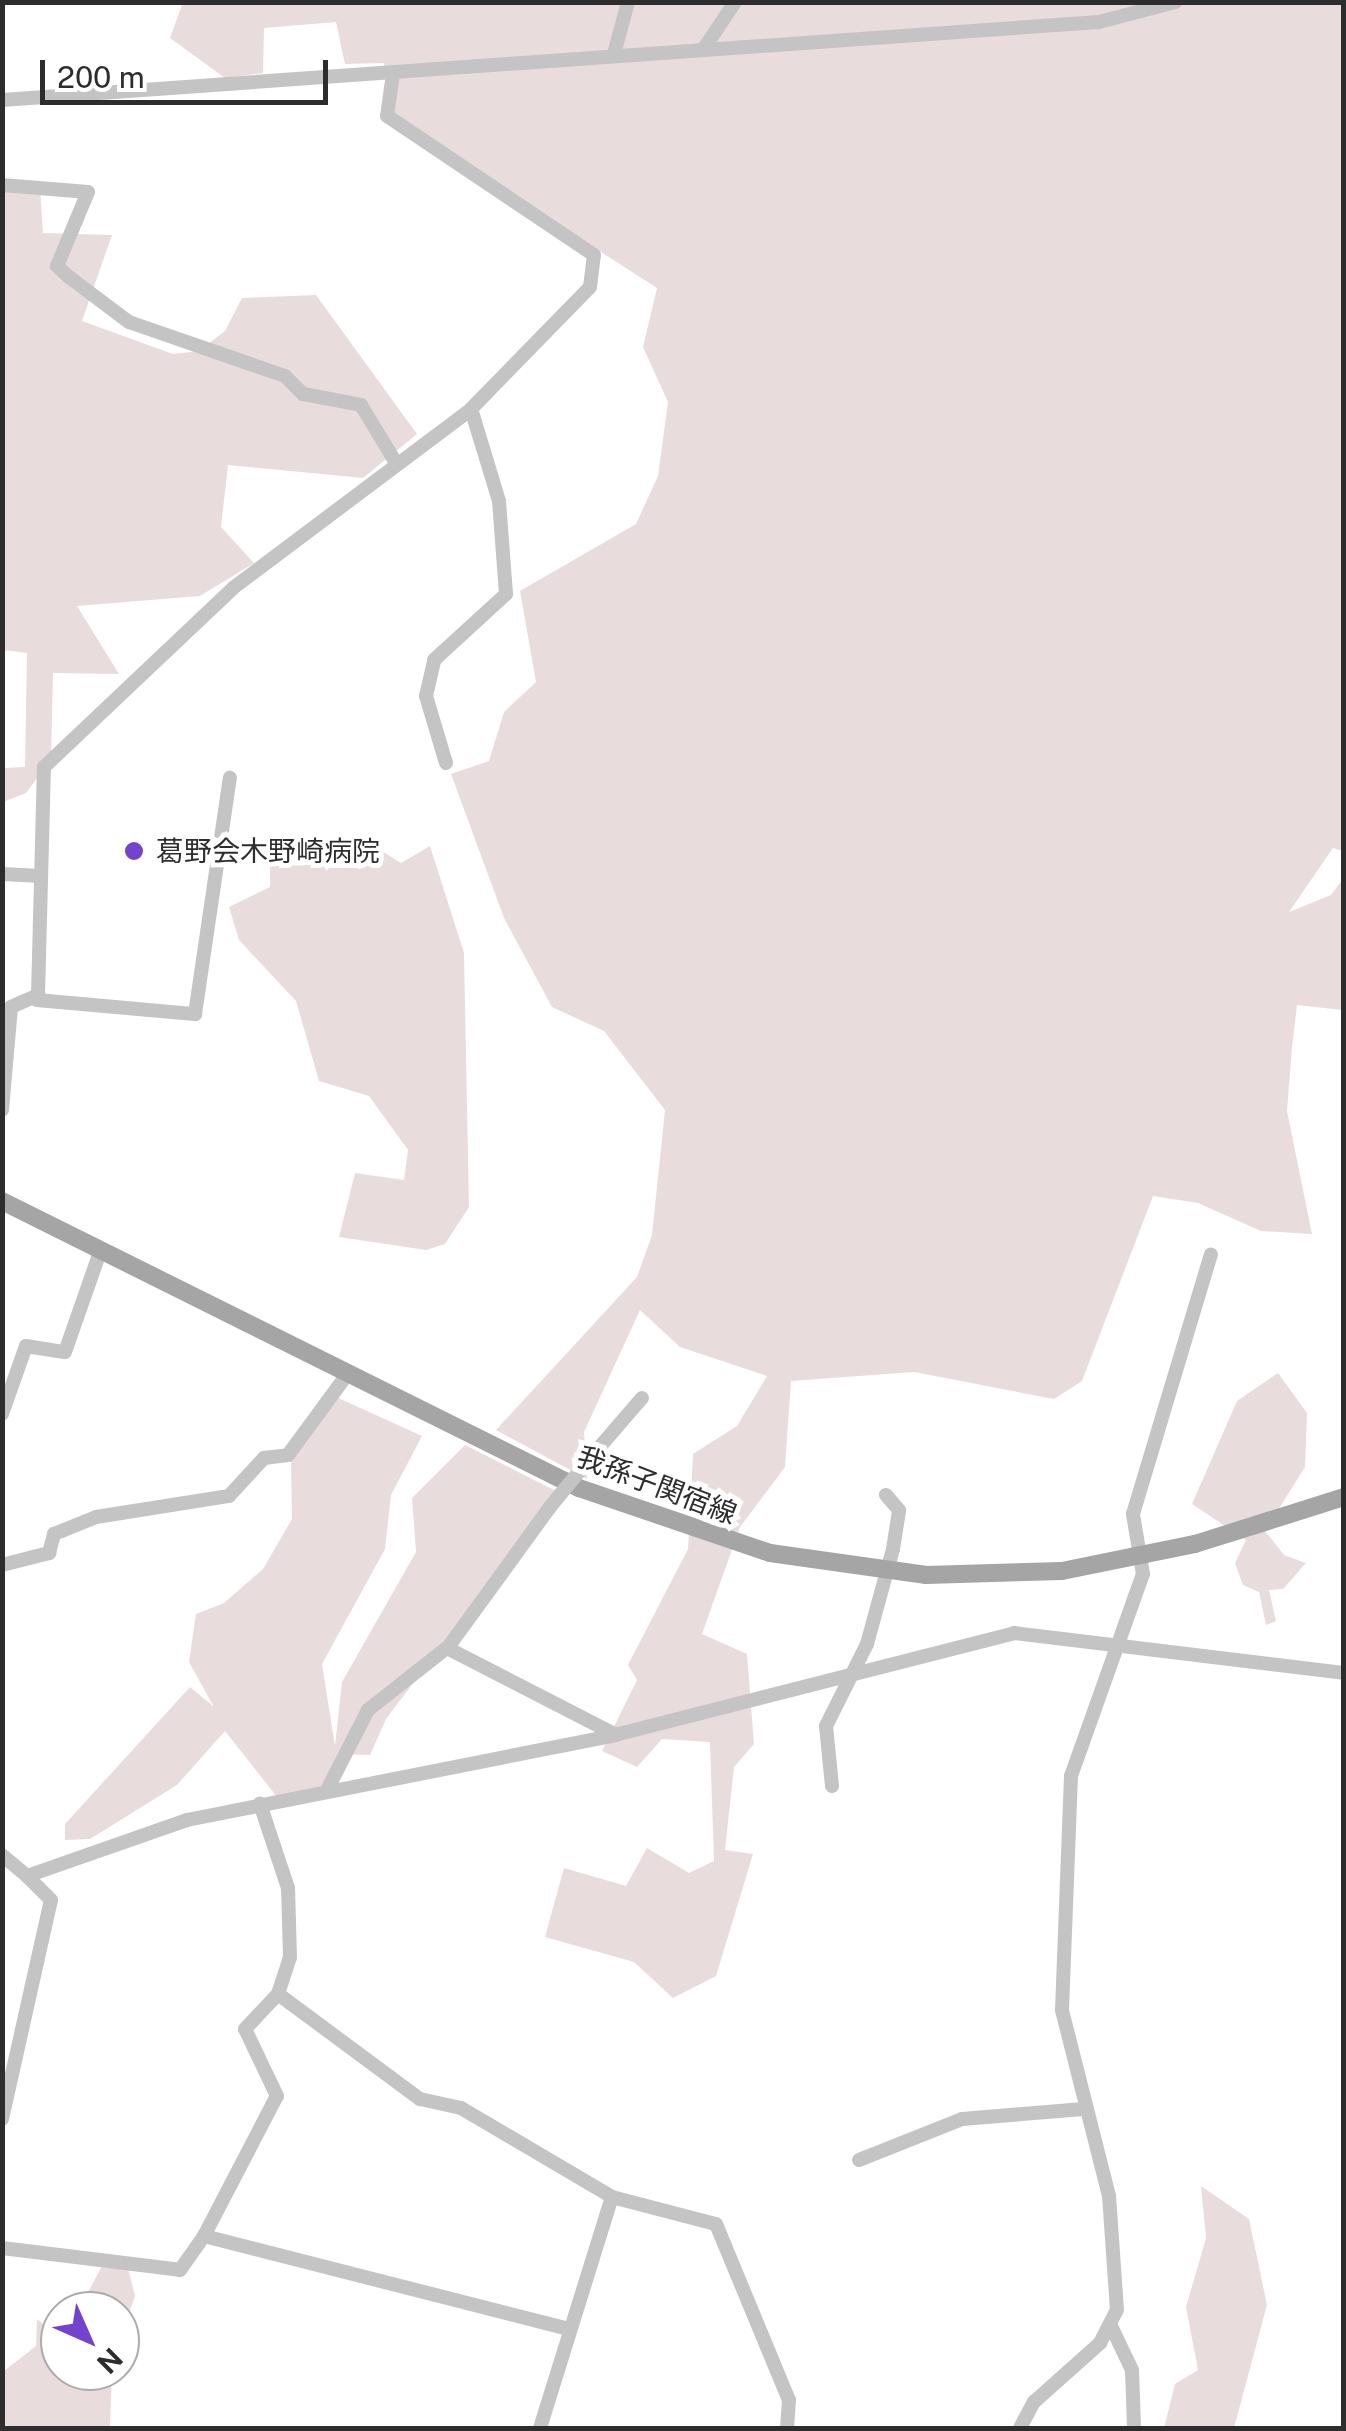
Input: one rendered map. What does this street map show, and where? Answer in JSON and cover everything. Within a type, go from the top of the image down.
[{"type":"main road","name":"我孫子関宿線","points":[[2,1201],[98,1255],[346,1376],[656,1519],[754,1549],[885,1572],[1013,1575],[1146,1556],[1344,1497]]},
{"type":"street","points":[[615,50],[628,2]]},
{"type":"street","points":[[705,46],[734,2]]},
{"type":"street","points":[[2,100],[393,74],[615,50],[1099,22],[1175,2]]},
{"type":"street","points":[[37,1000],[44,766],[77,728],[233,588],[470,409],[576,309],[594,255],[482,174],[406,134],[387,116],[393,74]]},
{"type":"street","points":[[2,185],[88,192],[57,266],[80,287],[129,322],[285,376],[302,394],[362,405],[396,463]]},
{"type":"street","points":[[446,763],[426,696],[434,660],[506,594],[499,502],[470,409]]},
{"type":"street","points":[[2,1110],[11,1007],[37,1000],[195,1014],[230,778]]},
{"type":"street","points":[[2,874],[41,876]]},
{"type":"street","points":[[1134,2428],[1132,2370],[1112,2326],[1113,2229],[1062,2010],[1071,1776],[1146,1556],[1133,1514],[1211,1254]]},
{"type":"street","points":[[2,1414],[26,1346],[65,1352],[98,1255]]},
{"type":"street","points":[[2,1565],[48,1554],[54,1534],[96,1517],[229,1496],[264,1458],[288,1455],[346,1376]]},
{"type":"street","points":[[326,1792],[368,1710],[447,1648],[550,1506],[642,1398]]},
{"type":"street","points":[[832,1786],[826,1726],[850,1676],[885,1572],[898,1510],[886,1495]]},
{"type":"street","points":[[27,1876],[260,1804],[615,1734],[1014,1633],[1344,1673]]},
{"type":"street","points":[[447,1648],[615,1734]]},
{"type":"street","points":[[2,2248],[180,2270],[204,2236],[274,2114],[272,2074],[245,2029],[278,1994],[290,1958],[288,1888],[260,1804]]},
{"type":"street","points":[[2,1855],[51,1900],[2,2118]]},
{"type":"street","points":[[278,1994],[420,2099],[462,2108],[612,2197],[716,2224],[789,2400],[787,2428]]},
{"type":"street","points":[[859,2160],[962,2119],[1084,2109]]},
{"type":"street","points":[[540,2428],[612,2197]]},
{"type":"street","points":[[204,2236],[570,2329]]},
{"type":"street","points":[[1020,2428],[1034,2402],[1112,2326]]},
{"type":"shaded area","points":[[183,2],[1343,3],[1343,851],[1333,848],[1289,912],[1331,895],[1343,879],[1343,1010],[1297,1005],[1292,1047],[1287,1111],[1312,1234],[1261,1231],[1198,1203],[1153,1196],[1082,1381],[1054,1399],[914,1372],[791,1381],[785,1467],[740,1527],[702,1634],[747,1654],[754,1744],[734,1767],[725,1850],[753,1854],[716,1976],[673,1998],[634,1962],[545,1937],[564,1868],[626,1886],[647,1848],[689,1873],[714,1861],[710,1742],[662,1739],[637,1767],[602,1751],[637,1680],[628,1665],[688,1549],[693,1454],[737,1426],[767,1376],[680,1347],[640,1310],[584,1432],[587,1479],[496,1430],[637,1277],[652,1235],[665,1110],[604,1031],[552,1007],[504,918],[451,774],[489,761],[504,712],[536,682],[520,591],[636,524],[658,476],[668,402],[643,347],[657,288],[403,125],[388,104],[384,63],[345,64],[336,22],[264,28],[263,73],[225,78],[170,38]]},
{"type":"shaded area","points":[[3,187],[40,187],[43,233],[112,235],[82,321],[173,354],[199,351],[225,331],[242,298],[316,295],[417,434],[363,478],[228,465],[221,527],[254,563],[200,596],[77,606],[119,674],[53,673],[51,759],[26,793],[3,802],[3,768],[25,767],[27,653],[3,650]]},
{"type":"shaded area","points":[[374,846],[401,863],[430,846],[464,953],[469,1207],[445,1244],[426,1250],[339,1237],[355,1173],[404,1180],[408,1150],[369,1096],[319,1081],[296,1001],[239,940],[229,907],[270,887],[270,849]]},
{"type":"shaded area","points":[[1278,1373],[1307,1413],[1305,1467],[1265,1531],[1284,1555],[1306,1563],[1283,1589],[1269,1590],[1276,1621],[1266,1625],[1259,1592],[1243,1585],[1235,1563],[1246,1540],[1192,1504],[1237,1401]]},
{"type":"shaded area","points":[[334,1396],[422,1436],[391,1495],[385,1549],[322,1664],[335,1746],[342,1682],[416,1552],[412,1498],[465,1445],[558,1492],[386,1719],[370,1755],[337,1754],[340,1767],[323,1788],[277,1797],[225,1731],[177,1785],[90,1839],[65,1840],[65,1824],[190,1687],[214,1707],[189,1662],[196,1614],[224,1603],[263,1569],[292,1519],[291,1461]]},
{"type":"shaded area","points":[[1201,2186],[1249,2219],[1267,2305],[1234,2428],[1164,2428],[1175,2384],[1198,2370],[1186,2307],[1206,2238]]},
{"type":"shaded area","points":[[125,2256],[134,2291],[89,2291],[103,2264]]},
{"type":"shaded area","points":[[37,2319],[40,2391],[111,2391],[110,2428],[3,2428],[4,2371],[36,2346]]},
{"type":"place","name":"葛野会木野崎病院","points":[[134,851]]}]
